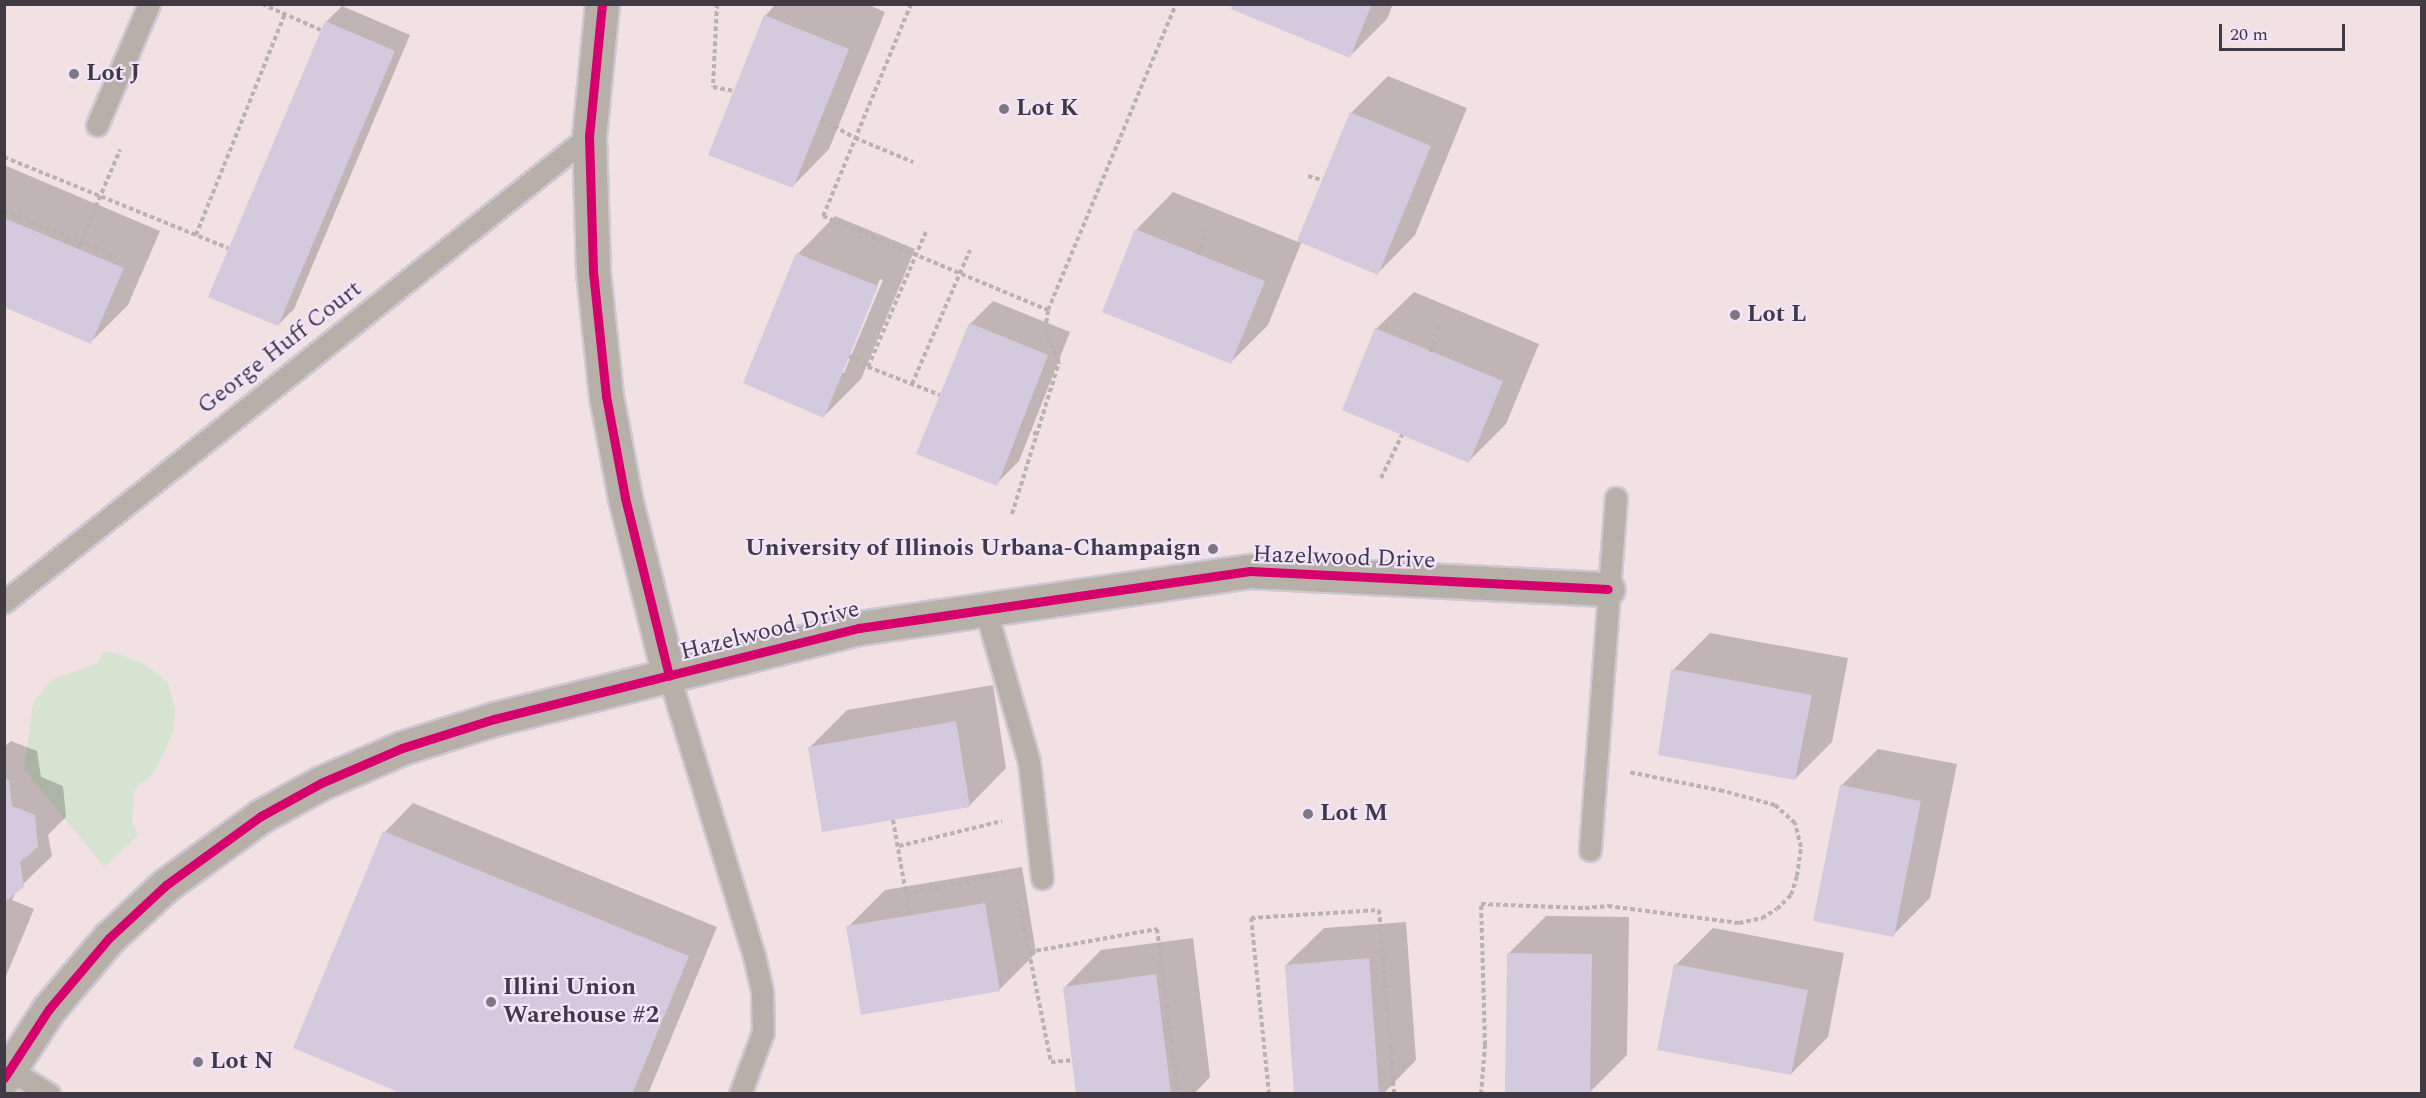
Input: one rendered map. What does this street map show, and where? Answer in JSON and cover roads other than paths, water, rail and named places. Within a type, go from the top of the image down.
[{"type":"street","points":[[602,4],[589,136],[593,272],[606,396],[625,498],[669,676]]},
{"type":"street","name":"Hazelwood Drive","points":[[7,1074],[49,1009],[109,938],[166,885],[261,816],[321,783],[402,748],[494,719],[859,628],[1250,572],[1608,590]]},
{"type":"lane","points":[[97,125],[149,4]]},
{"type":"lane","name":"George Huff Court","points":[[4,602],[589,136]]},
{"type":"lane","points":[[1590,850],[1616,498]]},
{"type":"lane","points":[[986,611],[1029,762],[1042,878]]},
{"type":"lane","points":[[669,676],[754,956],[762,992],[763,1032],[740,1094]]},
{"type":"lane","points":[[7,1074],[49,1094]]},
{"type":"place","name":"Lot J","points":[[74,74]]},
{"type":"place","name":"Lot K","points":[[1004,109]]},
{"type":"place","name":"Lot L","points":[[1735,315]]},
{"type":"place","name":"University of Illinois Urbana-Champaign","points":[[1213,549]]},
{"type":"place","name":"Lot M","points":[[1308,814]]},
{"type":"place","name":"Illini Union Warehouse #2","points":[[491,1002]]},
{"type":"place","name":"Lot N","points":[[198,1062]]}]
